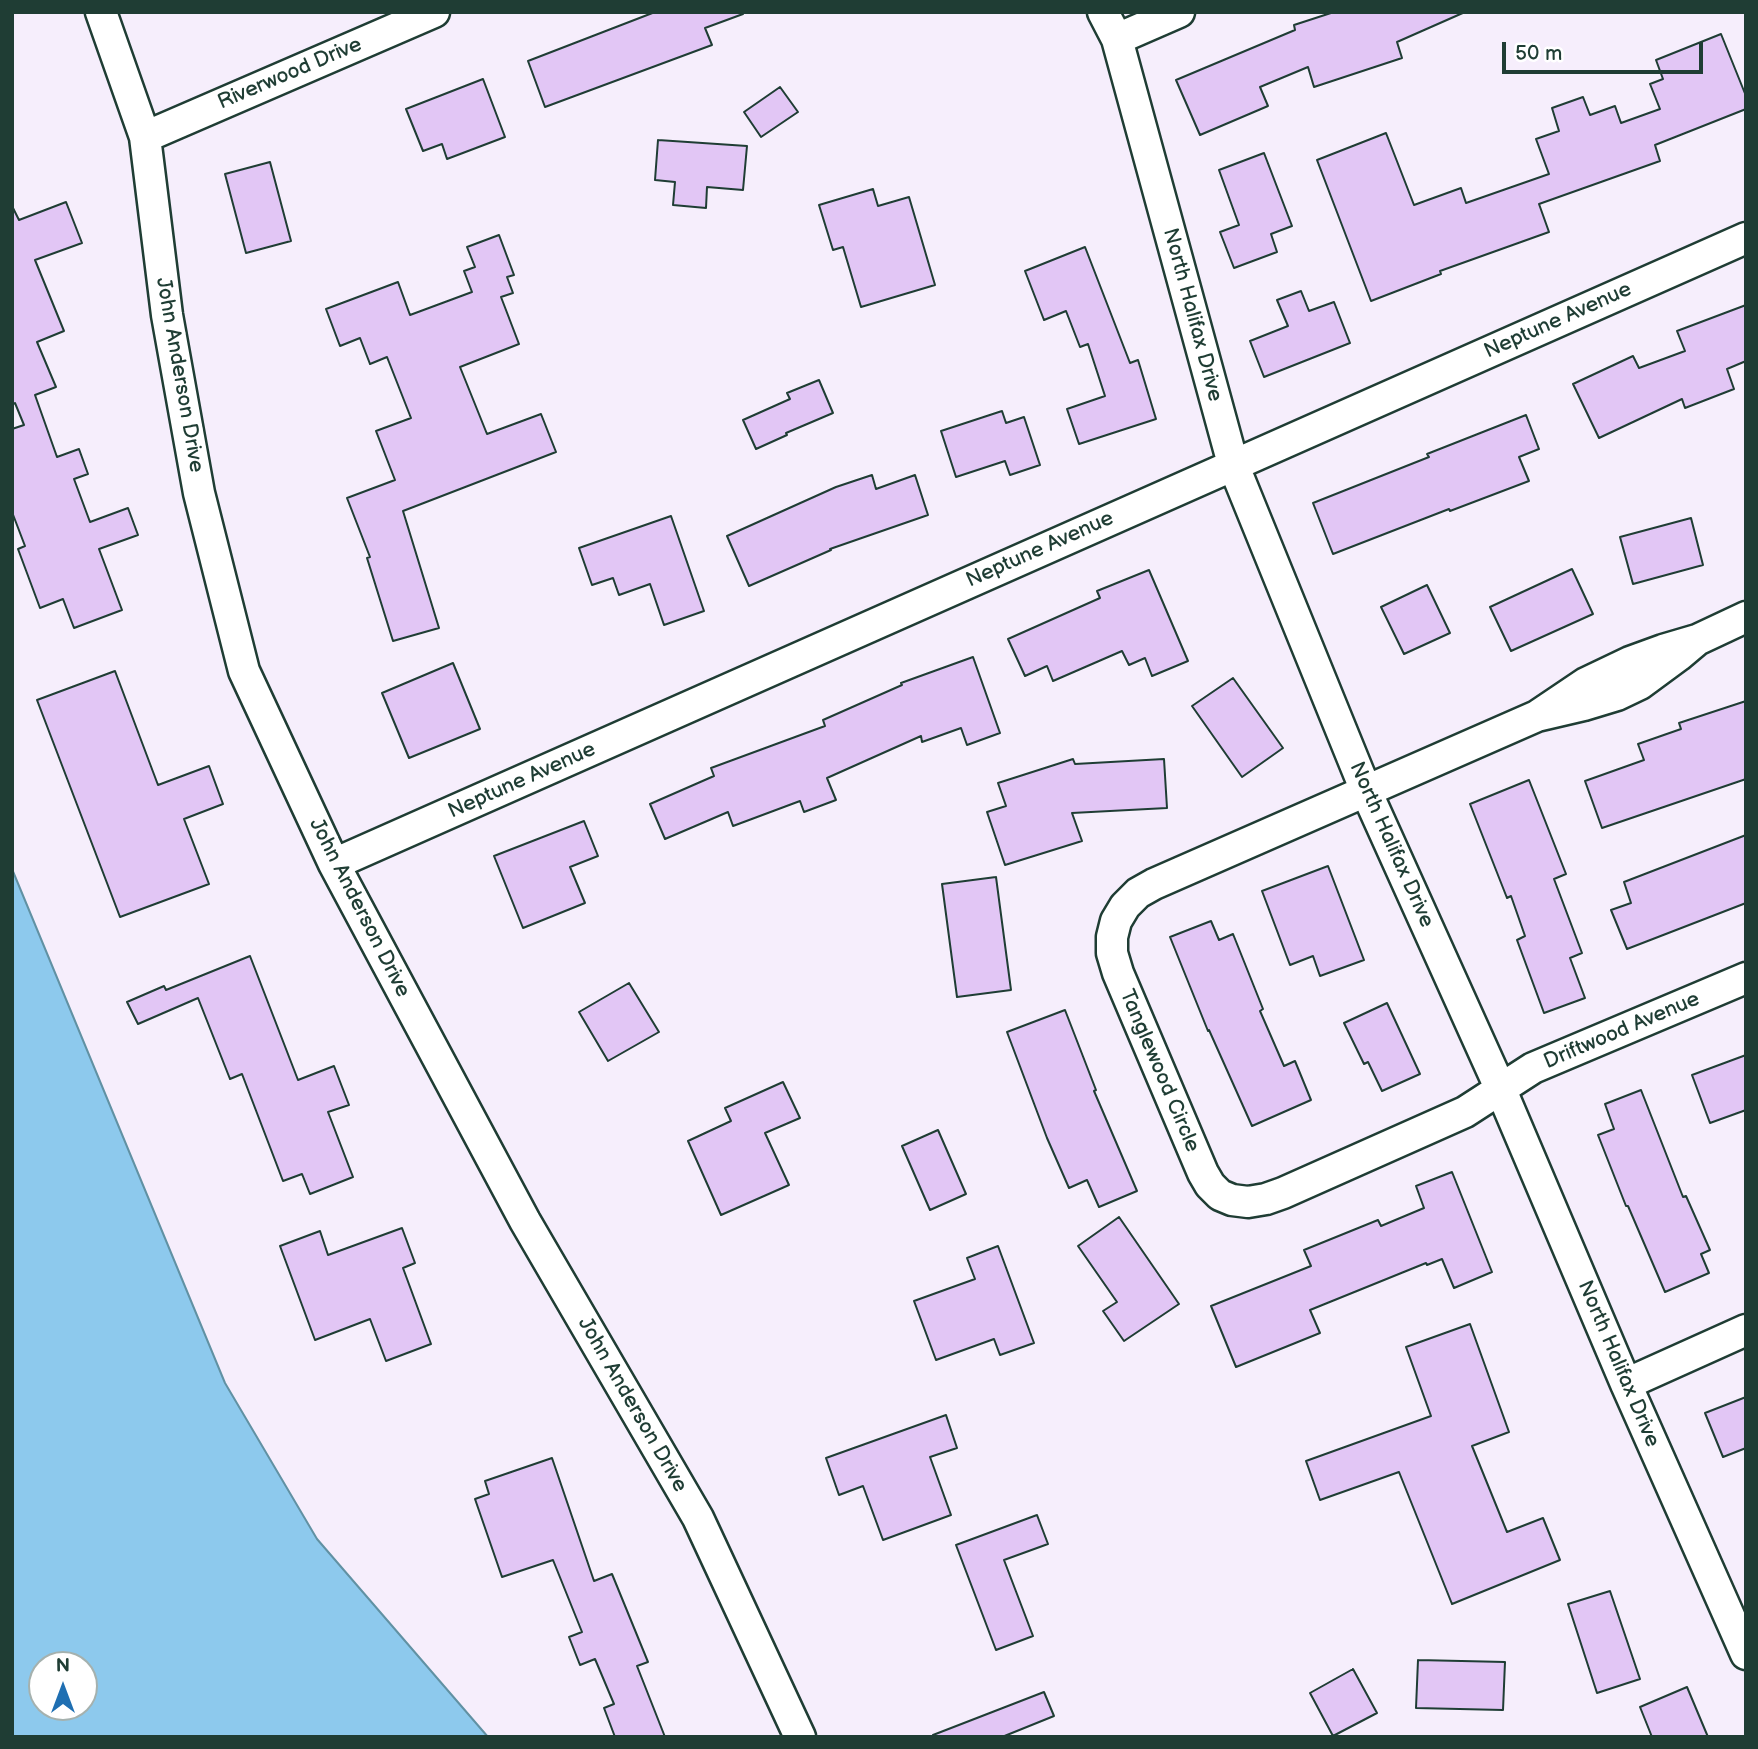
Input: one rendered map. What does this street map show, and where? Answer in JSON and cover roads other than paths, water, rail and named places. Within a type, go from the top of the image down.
[{"type":"street","name":"John Anderson Drive","points":[[101,12],[145,136],[167,315],[197,480],[244,671],[334,864],[525,1222],[698,1518],[800,1737]]},
{"type":"street","name":"Riverwood Drive","points":[[145,136],[434,12]]},
{"type":"street","name":"North Halifax Drive","points":[[1103,12],[1117,39],[1233,464],[1366,791],[1501,1090],[1626,1384],[1746,1654]]},
{"type":"street","points":[[1117,39],[1179,12]]},
{"type":"street","name":"Neptune Avenue","points":[[334,864],[1746,238]]},
{"type":"street","name":"Tanglewood Circle","points":[[1501,1090],[1465,1112],[1283,1193],[1248,1202],[1220,1195],[1203,1173],[1118,973],[1112,953],[1116,921],[1125,906],[1154,884],[1537,716],[1586,684],[1630,662],[1697,640],[1746,617]]},
{"type":"street","name":"Driftwood Avenue","points":[[1501,1090],[1533,1068],[1746,978]]},
{"type":"street","points":[[1626,1384],[1746,1330]]},
{"type":"water","points":[[12,869],[225,1383],[317,1539],[488,1737],[12,1737]]}]
